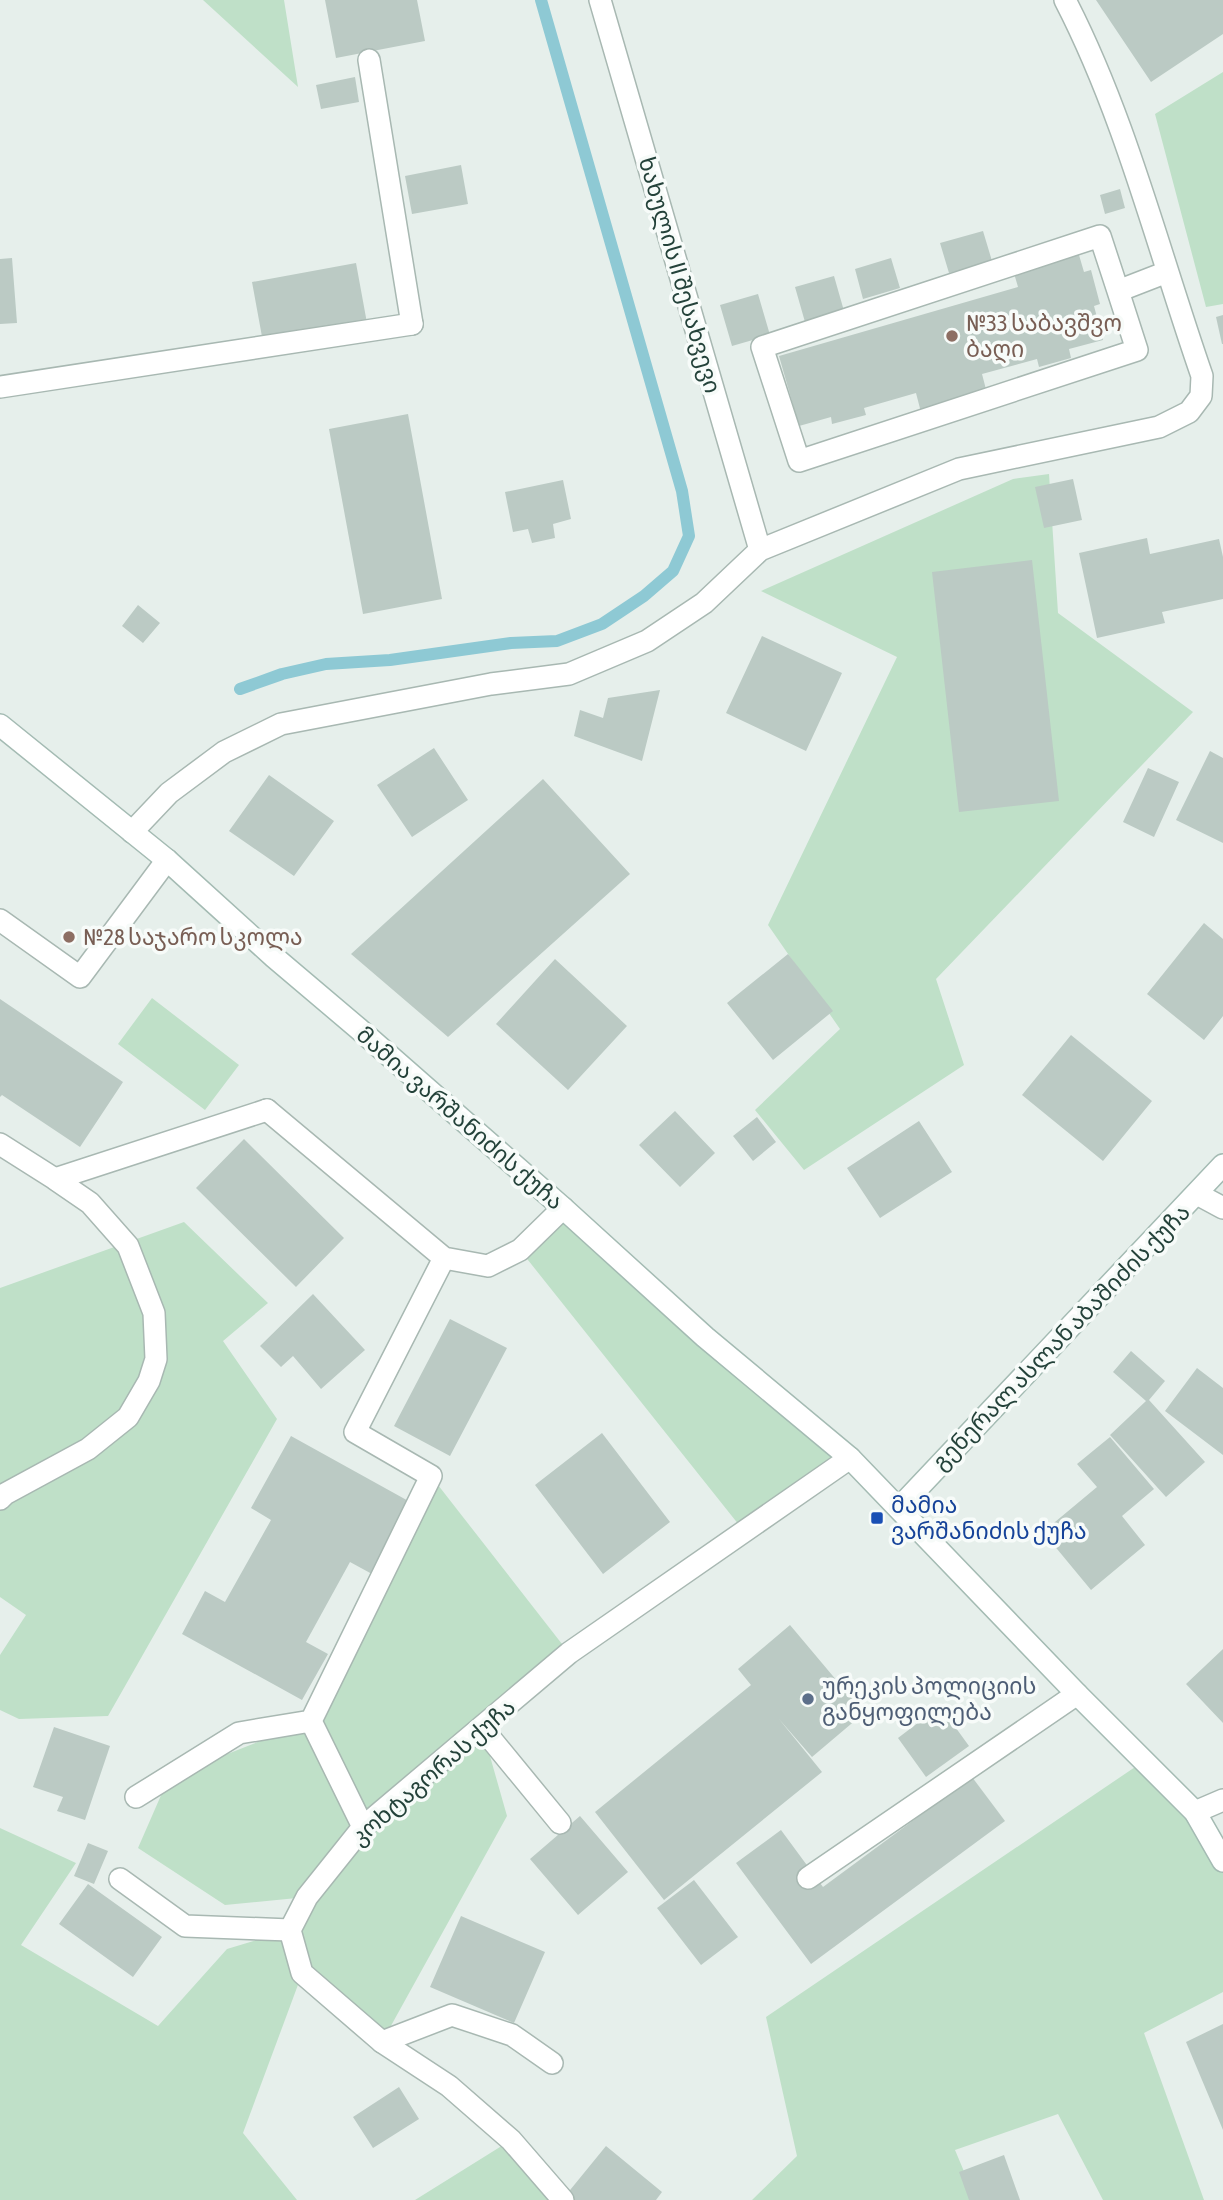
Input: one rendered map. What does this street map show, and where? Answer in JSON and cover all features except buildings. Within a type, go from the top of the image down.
[{"type":"street","name":"ხახულის II შესახვევი","points":[[600,0],[760,550]]},
{"type":"street","points":[[132,832],[169,793],[224,752],[281,724],[491,684],[569,674],[647,641],[704,603],[760,550],[959,468],[1159,427],[1189,412],[1201,396],[1202,376],[1122,132],[1085,39],[1065,0]]},
{"type":"street","points":[[0,387],[412,324],[369,61]]},
{"type":"street","points":[[1100,236],[1118,291],[1137,350],[799,461],[762,347],[1100,236]]},
{"type":"street","points":[[1118,291],[1167,272]]},
{"type":"street","name":"მამია ვარშანიძის ქუჩა","points":[[0,725],[167,860],[274,957],[563,1208],[705,1338],[850,1458],[1077,1694],[1195,1812],[1223,1861]]},
{"type":"street","points":[[0,920],[80,978],[167,860]]},
{"type":"street","points":[[55,1179],[267,1110],[444,1258],[488,1266],[520,1250],[563,1208]]},
{"type":"street","points":[[0,1144],[90,1203],[128,1246],[154,1313],[156,1359],[149,1381],[128,1417],[88,1449],[0,1499]]},
{"type":"street","name":"გენერალ ასლან აბაშიძის ქუჩა","points":[[899,1508],[1223,1165]]},
{"type":"street","points":[[1197,1194],[1223,1208]]},
{"type":"street","points":[[311,1721],[430,1476],[355,1432],[444,1258]]},
{"type":"street","name":"კოხტაგორას ქუჩა","points":[[290,1930],[307,1897],[363,1827],[569,1653],[850,1458]]},
{"type":"street","points":[[808,1878],[1077,1694]]},
{"type":"street","points":[[136,1797],[239,1732],[311,1721]]},
{"type":"street","points":[[311,1721],[363,1827]]},
{"type":"street","points":[[482,1728],[560,1823]]},
{"type":"street","points":[[1195,1812],[1223,1800]]},
{"type":"street","points":[[120,1879],[185,1926],[290,1930],[302,1973],[382,2042],[449,2086],[512,2140],[563,2200]]},
{"type":"street","points":[[382,2042],[452,2015],[512,2035],[552,2063]]},
{"type":"green space","points":[[203,0],[284,0],[298,87]]},
{"type":"green space","points":[[1223,72],[1223,304],[1206,307],[1155,114]]},
{"type":"green space","points":[[1049,474],[1058,613],[1193,712],[936,979],[964,1065],[804,1170],[755,1110],[840,1029],[768,925],[897,657],[761,591],[1013,479]]},
{"type":"green space","points":[[152,998],[239,1065],[205,1110],[118,1044]]},
{"type":"green space","points":[[563,1208],[850,1458],[743,1530],[520,1250]]},
{"type":"green space","points":[[184,1222],[268,1303],[223,1341],[277,1419],[108,1716],[19,1719],[0,1710],[0,1655],[26,1615],[0,1597],[0,1288]]},
{"type":"green space","points":[[431,1476],[569,1653],[482,1728],[507,1816],[382,2042],[302,1974],[243,2133],[297,2200],[0,2200],[0,1828],[76,1863],[21,1945],[158,2026],[227,1949],[290,1930],[307,1897],[225,1905],[138,1848],[169,1777],[311,1721]]},
{"type":"green space","points":[[1144,1761],[1223,1861],[1223,1992],[1144,2033],[1204,2200],[1103,2200],[1058,2114],[955,2150],[976,2200],[752,2200],[797,2156],[766,2017]]},
{"type":"green space","points":[[511,2140],[563,2200],[415,2200]]},
{"type":"waterway","points":[[240,689],[282,674],[326,664],[390,660],[511,643],[557,641],[602,624],[644,596],[673,571],[689,536],[682,491],[541,0]]},
{"type":"place","name":"№33 საბავშვო ბაღი","points":[[952,336]]},
{"type":"place","name":"№28 საჯარო სკოლა","points":[[69,937]]},
{"type":"place","name":"მამია ვარშანიძის ქუჩა","points":[[877,1518]]},
{"type":"place","name":"ურეკის პოლიციის განყოფილება","points":[[808,1699]]}]
